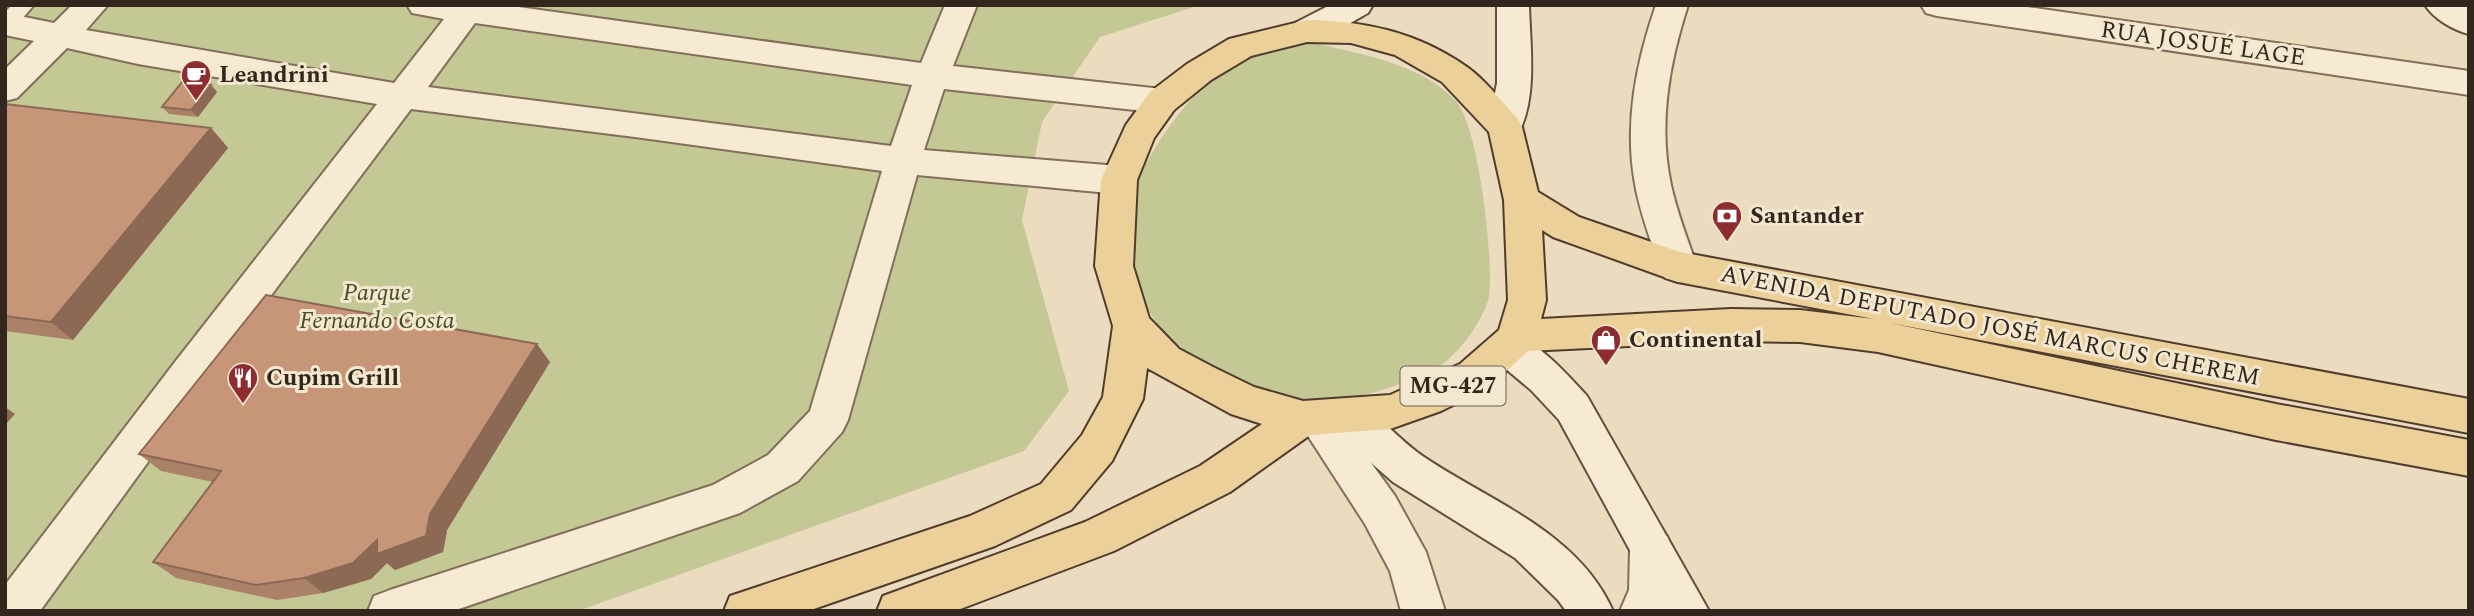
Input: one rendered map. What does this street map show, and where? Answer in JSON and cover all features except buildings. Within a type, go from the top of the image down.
[{"type":"main road","name":"MG-427","points":[[1307,31],[1351,32],[1406,47],[1454,74],[1505,127],[1522,200],[1527,300],[1512,342],[1474,376],[1427,399],[1390,412],[1322,418],[1245,402],[1165,361],[1132,326],[1114,266],[1119,180],[1138,134],[1162,101],[1199,72],[1241,47],[1307,31]]},
{"type":"main road","name":"AVENIDA DEPUTADO JOSÉ MARCUS CHEREM","points":[[1522,200],[1566,227],[1678,267],[2469,416]]},
{"type":"main road","name":"AVENIDA DEPUTADO JOSÉ MARCUS CHEREM","points":[[1512,342],[1731,325],[1800,326],[1878,335],[2276,422],[2469,458]]},
{"type":"main road","points":[[746,611],[981,532],[1055,497],[1097,448],[1123,399],[1132,326]]},
{"type":"main road","points":[[899,611],[1099,537],[1215,479],[1322,418]]},
{"type":"street","points":[[5,89],[92,5]]},
{"type":"street","points":[[423,5],[469,9],[932,76],[1162,101]]},
{"type":"street","points":[[390,611],[725,500],[783,468],[828,421],[903,161],[932,76],[961,5]]},
{"type":"street","points":[[1307,31],[1357,5]]},
{"type":"street","points":[[1505,127],[1514,83],[1513,5]]},
{"type":"street","points":[[1672,5],[1650,85],[1647,125],[1653,184],[1678,267]]},
{"type":"street","name":"RUA JOSUÉ LAGE","points":[[1937,5],[2469,83]]},
{"type":"street","points":[[2441,5],[2469,23]]},
{"type":"street","points":[[13,611],[469,9]]},
{"type":"street","points":[[12,17],[61,35],[138,52],[401,96],[635,124],[903,161],[1119,180]]},
{"type":"street","points":[[1512,342],[1573,408],[1687,611]]},
{"type":"street","points":[[1322,418],[1412,566],[1423,611]]},
{"type":"street","points":[[1322,418],[1530,544],[1574,585],[1591,611]]},
{"type":"street","points":[[1642,611],[1651,592],[1652,550]]},
{"type":"green space","name":"Parque Fernando Costa","points":[[5,5],[1200,5],[1100,37],[1042,122],[1022,220],[1069,391],[1024,451],[578,611],[5,611]]},
{"type":"green space","points":[[1319,44],[1374,57],[1410,70],[1442,88],[1455,100],[1464,114],[1478,164],[1487,225],[1490,279],[1487,305],[1476,326],[1443,363],[1402,383],[1375,392],[1308,399],[1284,396],[1239,384],[1212,374],[1188,358],[1161,330],[1150,313],[1134,277],[1124,240],[1125,219],[1144,167],[1160,140],[1198,91],[1218,73],[1245,56],[1276,48]]},
{"type":"place","name":"Leandrini","points":[[196,102]]},
{"type":"place","name":"Santander","points":[[1727,243]]},
{"type":"place","name":"Continental","points":[[1606,367]]},
{"type":"place","name":"Cupim Grill","points":[[243,405]]}]
